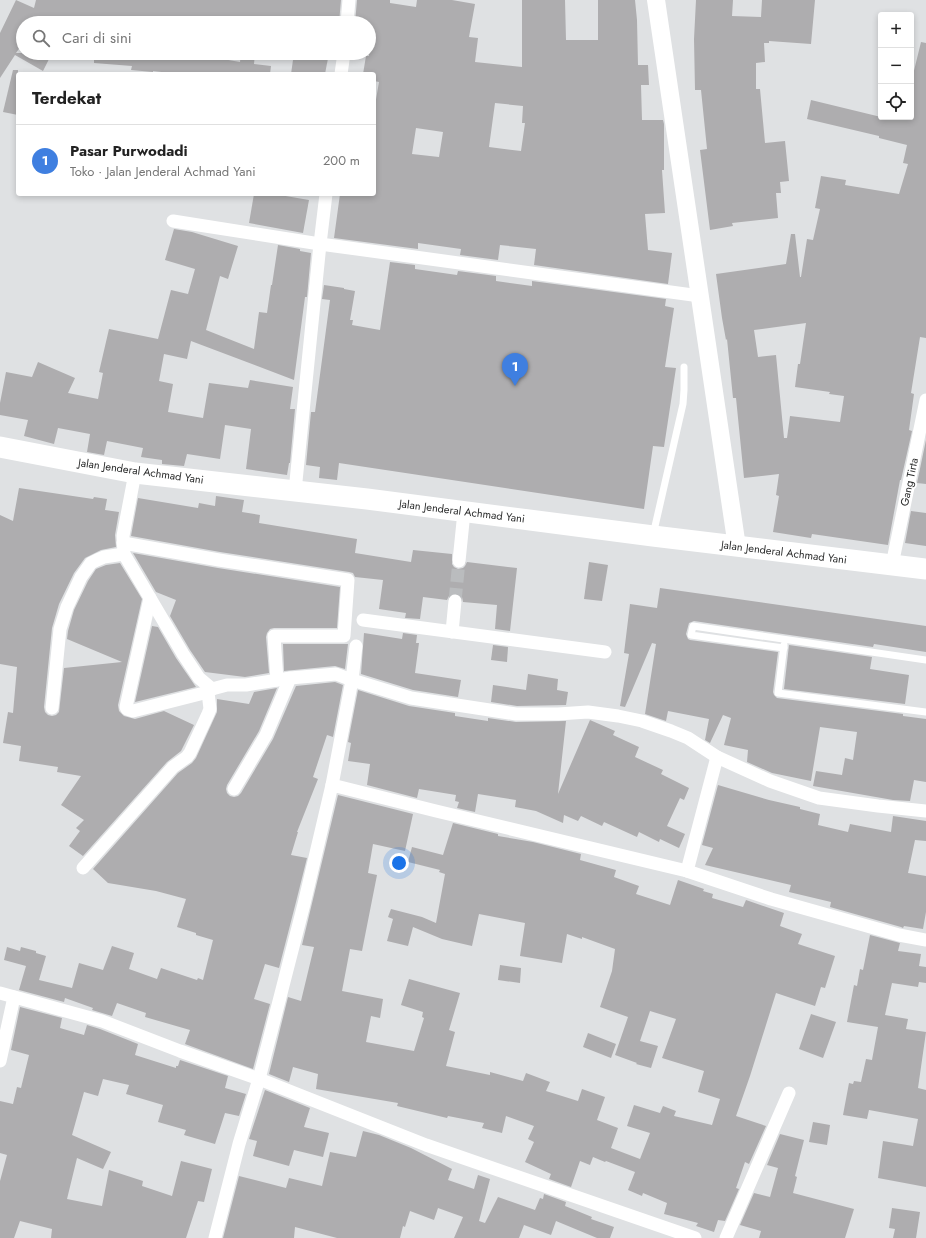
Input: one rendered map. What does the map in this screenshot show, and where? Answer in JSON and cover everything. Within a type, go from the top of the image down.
[{"type":"main road","points":[[656,0],[737,547]]},
{"type":"main road","name":"Jalan Jenderal Achmad Yani","points":[[0,447],[135,473],[367,499],[737,547],[926,569]]},
{"type":"street","points":[[348,16],[349,0]]},
{"type":"street","points":[[341,72],[343,60]]},
{"type":"street","points":[[294,491],[326,196]]},
{"type":"street","points":[[174,221],[320,244],[700,296]]},
{"type":"street","name":"Gang Tirta","points":[[892,565],[926,400]]},
{"type":"street","points":[[83,868],[173,767],[190,753],[210,709],[210,690],[199,678],[150,598],[124,549],[123,536],[135,473]]},
{"type":"street","points":[[459,561],[464,512]]},
{"type":"street","points":[[52,708],[60,629],[67,608],[81,577],[91,563],[124,549],[219,560],[348,580],[344,636],[274,636],[277,680]]},
{"type":"street","points":[[150,598],[126,707],[127,709],[133,711],[227,685],[246,685],[290,678],[336,674],[411,698],[516,714],[588,712],[642,721],[688,738],[717,757],[770,781],[819,798],[926,811]]},
{"type":"street","points":[[452,632],[455,601]]},
{"type":"street","points":[[363,620],[605,652]]},
{"type":"street","points":[[215,1238],[239,1144],[259,1079],[304,904],[332,785],[352,680],[356,646]]},
{"type":"street","points":[[234,789],[266,735],[290,678]]},
{"type":"street","points":[[687,871],[717,757]]},
{"type":"street","points":[[332,785],[687,871],[771,899],[899,935],[926,940]]},
{"type":"street","points":[[0,993],[102,1021],[259,1079],[426,1145],[616,1212],[695,1238]]},
{"type":"street","points":[[0,1061],[14,997]]},
{"type":"street","points":[[726,1238],[789,1093]]},
{"type":"lane","points":[[653,536],[683,404],[684,367]]},
{"type":"lane","points":[[784,648],[691,635],[693,626],[926,660]]},
{"type":"lane","points":[[785,640],[778,693],[926,712]]},
{"type":"building","points":[[16,0],[34,8],[36,0],[341,0],[340,16],[16,16],[16,56],[0,78],[0,33]]},
{"type":"building","points":[[357,0],[390,0],[390,3],[416,7],[417,0],[452,0],[475,4],[469,37],[478,38],[475,62],[522,67],[522,0],[565,0],[566,40],[598,40],[598,0],[635,0],[638,65],[648,65],[649,85],[641,85],[642,120],[663,120],[664,124],[664,170],[662,170],[665,213],[645,214],[648,250],[672,253],[668,284],[534,265],[536,249],[500,245],[498,260],[460,255],[461,249],[418,243],[418,249],[334,238],[340,196],[376,196],[376,99],[379,82],[376,81],[376,72],[363,72],[365,60],[376,60],[376,16],[356,16]],"holes":[[[495,103],[523,106],[522,123],[525,123],[521,151],[489,147]],[[416,128],[443,132],[439,157],[412,154]]]},
{"type":"building","points":[[696,0],[733,0],[732,16],[761,17],[762,0],[815,0],[811,44],[769,41],[769,43],[764,43],[765,62],[756,63],[756,89],[760,89],[765,143],[785,141],[789,181],[780,182],[781,193],[776,193],[778,218],[732,223],[733,226],[710,230],[700,150],[707,149],[701,90],[695,90],[694,39]]},
{"type":"building","points":[[921,42],[926,43],[926,338],[920,337],[911,393],[914,394],[909,430],[912,431],[900,480],[888,545],[812,534],[811,538],[773,532],[779,496],[776,495],[779,474],[744,478],[736,398],[733,398],[727,339],[726,340],[722,318],[716,274],[786,264],[791,234],[795,234],[801,277],[807,239],[813,240],[820,209],[815,208],[821,176],[846,180],[845,185],[899,194],[908,164],[903,163],[907,145],[879,138],[879,136],[807,119],[811,100],[878,116],[878,120],[914,120],[914,71]],"holes":[[[806,323],[800,364],[798,364],[795,387],[830,392],[829,394],[844,396],[840,422],[790,416],[787,438],[784,438],[776,355],[758,357],[754,330]]]},
{"type":"building","points":[[24,60],[48,60],[43,71]]},
{"type":"building","points":[[94,60],[228,60],[240,62],[240,60],[254,60],[254,64],[271,66],[270,72],[153,72],[131,70],[132,66],[94,63]]},
{"type":"building","points":[[293,60],[328,60],[325,72],[291,72]]},
{"type":"building","points":[[13,70],[18,70],[18,72],[16,72],[16,115],[3,112]]},
{"type":"building","points":[[254,196],[286,196],[309,200],[303,233],[249,223]]},
{"type":"building","points":[[174,229],[192,232],[238,246],[228,279],[220,276],[206,330],[254,349],[259,312],[267,313],[278,245],[300,249],[300,251],[311,253],[307,297],[305,297],[294,380],[191,341],[187,359],[164,354],[159,381],[173,384],[168,412],[203,418],[209,383],[248,388],[250,380],[293,387],[290,409],[295,409],[290,463],[287,475],[246,469],[251,429],[225,425],[220,459],[187,454],[184,466],[162,464],[162,460],[141,457],[143,448],[107,441],[104,455],[87,452],[90,434],[58,428],[54,444],[24,436],[28,420],[0,415],[0,403],[6,372],[32,377],[38,362],[75,378],[68,393],[98,399],[103,373],[99,372],[109,329],[158,339],[171,290],[188,294],[195,269],[165,260]]},
{"type":"building","points":[[390,262],[415,265],[415,269],[457,275],[458,271],[496,276],[496,281],[532,286],[532,281],[666,299],[665,306],[674,308],[665,367],[676,368],[664,447],[653,446],[644,509],[339,463],[337,480],[319,478],[320,467],[306,465],[311,412],[315,412],[330,300],[322,299],[324,285],[355,291],[350,320],[353,320],[352,325],[380,330]]},
{"type":"building","points":[[926,440],[926,484],[917,483]]},
{"type":"building","points":[[19,488],[93,499],[94,497],[107,499],[105,510],[119,512],[115,535],[116,547],[101,550],[85,558],[74,573],[59,604],[52,628],[44,707],[45,712],[52,716],[59,712],[64,668],[122,662],[67,639],[74,610],[88,581],[96,569],[106,565],[120,563],[142,599],[118,705],[119,711],[124,716],[135,719],[164,711],[194,725],[181,751],[167,762],[83,856],[69,846],[80,831],[76,828],[84,820],[61,805],[81,776],[57,772],[58,767],[19,761],[21,746],[3,743],[8,712],[13,713],[17,667],[0,664],[0,515],[13,521]]},
{"type":"building","points":[[216,496],[244,500],[242,512],[260,515],[259,523],[357,539],[355,553],[411,562],[413,550],[452,554],[452,564],[458,569],[463,568],[467,562],[517,568],[510,631],[495,629],[497,605],[463,602],[462,597],[456,593],[451,594],[447,600],[423,597],[420,619],[405,618],[406,613],[379,609],[383,580],[355,577],[353,573],[349,572],[220,552],[131,536],[138,498],[198,508],[199,503],[215,506]]},
{"type":"building","points":[[911,511],[926,513],[926,546],[905,543]]},
{"type":"building","points":[[133,553],[340,587],[337,628],[270,629],[266,637],[269,673],[245,677],[205,672],[170,616],[176,600],[156,592]]},
{"type":"building","points":[[589,562],[608,565],[602,601],[584,599]]},
{"type":"building","points":[[660,588],[926,626],[926,652],[874,644],[873,647],[694,621],[689,623],[686,634],[690,640],[778,652],[773,692],[777,698],[903,714],[903,716],[926,719],[926,782],[914,780],[910,801],[893,800],[813,786],[816,771],[842,775],[845,758],[853,760],[857,732],[820,727],[811,781],[772,773],[747,762],[748,750],[724,745],[731,718],[723,715],[710,743],[705,740],[709,719],[668,711],[666,721],[645,714],[656,644],[652,643],[625,707],[620,706],[629,654],[624,653],[630,604],[657,608]]},
{"type":"building","points":[[152,626],[158,627],[176,658],[196,687],[135,702]]},
{"type":"building","points":[[364,633],[402,639],[403,633],[417,635],[416,643],[419,643],[415,673],[461,680],[458,697],[413,690],[361,674]]},
{"type":"building","points":[[283,644],[348,644],[345,669],[335,666],[284,671]]},
{"type":"building","points":[[493,645],[508,647],[507,662],[491,660]]},
{"type":"building","points":[[789,645],[872,657],[870,669],[909,675],[905,704],[784,689]]},
{"type":"building","points":[[528,674],[558,679],[557,690],[568,692],[566,705],[517,706],[491,702],[493,685],[526,690]]},
{"type":"building","points":[[335,682],[343,685],[333,737],[327,735],[313,777],[318,779],[297,832],[291,855],[307,858],[296,902],[279,968],[265,964],[254,999],[270,1004],[253,1069],[185,1044],[190,1030],[145,1017],[146,1013],[117,1003],[112,1016],[92,1010],[93,1008],[65,998],[64,1002],[19,990],[26,966],[4,960],[7,947],[20,951],[21,947],[36,951],[36,953],[46,956],[39,980],[72,988],[79,963],[103,970],[112,946],[134,953],[129,969],[157,979],[161,968],[197,980],[198,978],[203,980],[213,940],[177,927],[186,899],[156,891],[108,883],[93,869],[178,773],[192,763],[196,758],[217,712],[217,699],[249,704],[254,692],[277,688],[259,731],[227,785],[227,793],[234,797],[241,793],[273,739],[296,686]]},
{"type":"building","points":[[358,690],[409,706],[455,713],[455,716],[488,721],[488,718],[516,722],[566,721],[558,794],[590,720],[615,731],[613,735],[639,747],[635,757],[663,770],[661,774],[689,788],[684,800],[680,798],[667,826],[685,834],[679,848],[660,839],[659,842],[639,832],[637,837],[604,822],[602,826],[581,816],[578,821],[564,815],[563,823],[536,811],[515,807],[516,800],[478,794],[475,812],[457,808],[459,802],[455,801],[456,795],[419,789],[417,798],[367,785],[370,764],[348,761],[351,743],[348,742]]},
{"type":"building","points":[[718,785],[769,800],[800,807],[800,809],[820,814],[818,825],[848,832],[850,824],[891,832],[893,816],[926,821],[926,841],[915,840],[908,873],[926,876],[926,912],[923,929],[904,926],[903,928],[830,907],[831,902],[789,892],[791,885],[705,865],[713,848],[702,845]]},
{"type":"building","points":[[338,795],[413,814],[405,851],[373,844],[368,873],[377,875],[362,951],[350,949],[342,991],[383,999],[380,1018],[371,1016],[366,1042],[414,1051],[424,1018],[422,1017],[423,1012],[401,1005],[409,979],[460,993],[449,1030],[455,1032],[446,1066],[490,1075],[490,1072],[523,1081],[526,1073],[550,1082],[546,1091],[578,1101],[582,1089],[605,1097],[597,1120],[618,1128],[611,1148],[640,1159],[650,1133],[627,1126],[634,1105],[660,1113],[663,1106],[676,1111],[674,1116],[712,1125],[720,1099],[698,1092],[704,1071],[662,1058],[676,1019],[650,1011],[640,1041],[658,1046],[651,1068],[636,1064],[637,1063],[615,1055],[628,1017],[600,1007],[612,971],[615,949],[582,937],[582,939],[567,934],[562,963],[520,956],[525,923],[479,914],[472,946],[442,939],[413,927],[408,946],[387,941],[393,919],[388,917],[391,909],[422,917],[436,923],[445,874],[439,872],[440,870],[408,862],[412,847],[443,855],[453,823],[498,834],[498,836],[533,842],[581,854],[580,860],[616,870],[614,877],[639,886],[636,894],[670,905],[678,880],[704,889],[703,891],[713,894],[712,898],[743,907],[746,900],[784,913],[780,926],[802,934],[798,944],[835,956],[825,988],[821,987],[815,1006],[776,993],[736,1116],[766,1126],[749,1164],[745,1162],[736,1188],[739,1189],[725,1221],[718,1220],[714,1232],[696,1226],[698,1223],[664,1214],[667,1203],[643,1193],[642,1196],[628,1190],[635,1172],[606,1161],[605,1162],[593,1157],[590,1165],[580,1161],[571,1187],[549,1179],[551,1174],[525,1162],[534,1142],[528,1139],[534,1126],[506,1116],[502,1133],[482,1128],[484,1123],[448,1116],[447,1118],[397,1106],[398,1103],[316,1089],[318,1074],[293,1067],[289,1082],[269,1074],[288,997],[301,1001],[314,947],[302,945]]},
{"type":"building","points":[[870,935],[900,943],[898,951],[921,954],[919,966],[926,967],[926,983],[919,982],[918,987],[892,983],[885,1015],[908,1019],[906,1029],[926,1032],[918,1088],[926,1090],[926,1187],[878,1178],[883,1141],[913,1146],[918,1119],[869,1110],[867,1119],[843,1115],[849,1083],[853,1084],[854,1081],[861,1082],[866,1059],[872,1060],[878,1027],[847,1022],[854,985],[857,986],[860,969],[863,970]]},
{"type":"building","points":[[500,965],[521,968],[520,983],[498,980]]},
{"type":"building","points":[[20,1007],[62,1018],[60,1028],[84,1035],[87,1025],[138,1044],[135,1055],[176,1068],[180,1060],[228,1076],[225,1088],[246,1094],[239,1116],[225,1113],[215,1144],[184,1135],[186,1130],[158,1122],[163,1105],[126,1094],[129,1085],[103,1079],[98,1096],[84,1092],[72,1135],[111,1152],[103,1169],[77,1158],[67,1199],[102,1206],[109,1170],[143,1181],[142,1186],[172,1196],[181,1161],[212,1169],[204,1202],[198,1201],[186,1238],[51,1238],[52,1229],[20,1221],[14,1238],[0,1238],[0,1181],[7,1155],[0,1153],[0,1101],[13,1104],[17,1087],[21,1088],[29,1055],[11,1050]]},
{"type":"building","points":[[811,1014],[836,1022],[823,1058],[799,1049]]},
{"type":"building","points":[[588,1033],[616,1044],[611,1058],[583,1047]]},
{"type":"building","points":[[265,1090],[310,1108],[304,1127],[329,1133],[323,1157],[294,1150],[289,1166],[253,1156],[257,1141],[249,1139]]},
{"type":"building","points":[[813,1122],[830,1125],[827,1145],[809,1142]]},
{"type":"building","points":[[363,1131],[379,1135],[411,1148],[452,1169],[448,1180],[474,1189],[478,1175],[490,1179],[479,1221],[485,1223],[498,1197],[535,1210],[540,1198],[543,1199],[544,1194],[566,1202],[565,1206],[592,1217],[591,1219],[614,1227],[610,1238],[597,1238],[556,1221],[551,1235],[524,1225],[519,1238],[454,1238],[463,1217],[438,1208],[434,1220],[410,1211],[405,1227],[403,1226],[400,1238],[337,1238],[295,1227],[294,1238],[223,1238],[239,1176],[286,1188],[289,1178],[322,1186],[330,1152],[356,1157]]},
{"type":"building","points":[[780,1134],[804,1140],[795,1176],[797,1177],[793,1193],[854,1209],[845,1238],[759,1238],[761,1231],[740,1225],[754,1193],[770,1197],[778,1168],[767,1165]]},
{"type":"building","points":[[892,1208],[920,1212],[916,1238],[893,1238],[895,1229],[889,1228]]},
{"type":"tunnel","points":[[455,601],[459,561]]},
{"type":"place","name":"Pasar Purwodadi","points":[[515,386]]}]
